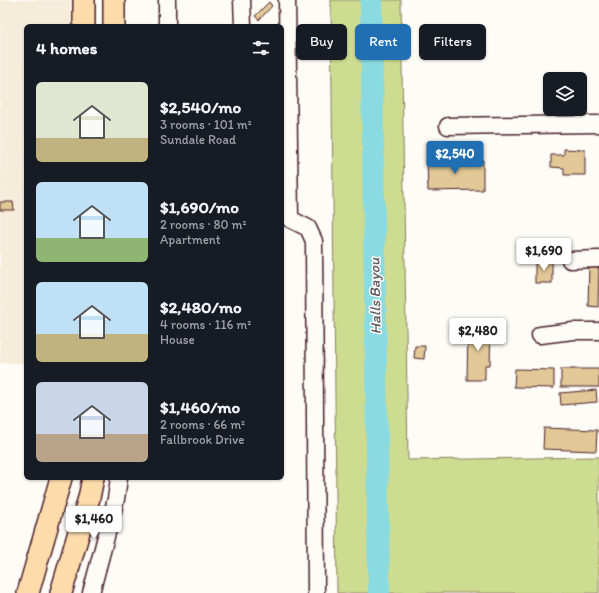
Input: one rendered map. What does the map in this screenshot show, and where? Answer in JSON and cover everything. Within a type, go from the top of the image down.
[{"type":"main road","points":[[84,0],[84,24]]},
{"type":"main road","points":[[114,0],[114,24]]},
{"type":"main road","points":[[28,593],[60,480]]},
{"type":"main road","points":[[61,593],[90,498],[93,480]]},
{"type":"street","points":[[166,0],[167,24]]},
{"type":"street","points":[[242,0],[243,24]]},
{"type":"street","points":[[287,0],[286,220],[308,228],[314,241],[316,593]]},
{"type":"street","points":[[448,126],[599,124]]},
{"type":"street","points":[[570,260],[599,259]]},
{"type":"street","points":[[540,336],[574,331],[599,331]]},
{"type":"street","points":[[91,593],[116,499],[119,480]]},
{"type":"shaded area","points":[[0,0],[71,0],[71,24],[24,24],[24,363],[0,363]]},
{"type":"green space","points":[[331,0],[401,0],[401,24],[355,24],[355,60],[402,60],[408,460],[599,457],[599,593],[337,593],[332,60],[347,60],[347,24],[331,24]]},
{"type":"building","points":[[269,2],[272,6],[259,20],[255,16]]},
{"type":"building","points":[[564,149],[585,150],[585,175],[564,175],[564,168],[551,167],[551,155],[564,155]]},
{"type":"building","points":[[483,159],[483,190],[428,191],[427,160]]},
{"type":"building","points":[[0,202],[13,202],[14,210],[0,210]]},
{"type":"building","points":[[535,262],[552,262],[552,283],[535,283]]},
{"type":"building","points":[[589,263],[599,263],[598,307],[588,306]]},
{"type":"building","points":[[468,327],[491,327],[490,365],[485,365],[485,380],[467,380]]},
{"type":"building","points":[[415,346],[425,346],[424,359],[414,358]]},
{"type":"building","points":[[515,369],[554,370],[554,388],[514,387]]},
{"type":"building","points":[[561,369],[599,369],[599,387],[561,387]]},
{"type":"building","points":[[596,390],[597,402],[561,405],[560,393]]},
{"type":"building","points":[[544,428],[597,430],[596,451],[543,449]]},
{"type":"waterway","name":"Halls Bayou","points":[[371,0],[379,593]]}]
